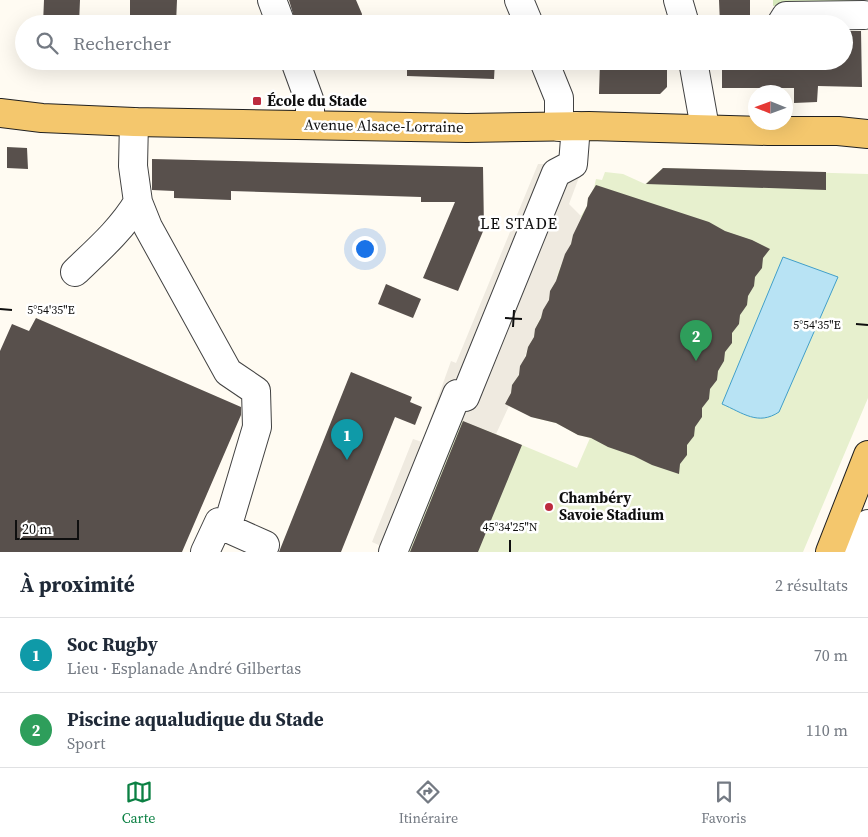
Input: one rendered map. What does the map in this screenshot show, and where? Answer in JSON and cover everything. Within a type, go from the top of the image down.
[{"type":"main road","name":"Avenue Alsace-Lorraine","points":[[0,113],[42,118],[134,122],[467,128],[567,126],[705,128],[865,134]]},
{"type":"main road","points":[[830,552],[868,455]]},
{"type":"main road","points":[[847,552],[868,500]]},
{"type":"street","points":[[272,0],[278,15]]},
{"type":"street","points":[[519,0],[525,15]]},
{"type":"street","points":[[678,0],[682,15]]},
{"type":"street","points":[[853,15],[864,15]]},
{"type":"street","points":[[298,70],[310,102],[310,125]]},
{"type":"street","points":[[393,552],[457,394],[465,397],[556,172],[573,164],[567,126],[559,98],[548,70]]},
{"type":"street","points":[[695,70],[705,128]]},
{"type":"street","points":[[134,122],[134,166],[138,202],[148,227],[228,372],[256,391],[257,426],[227,528]]},
{"type":"street","points":[[75,272],[118,231],[138,202]]},
{"type":"street","points":[[205,552],[219,522],[227,528],[265,545],[262,552]]},
{"type":"street","points":[[857,552],[868,524]]},
{"type":"green space","points":[[773,0],[867,0],[773,6]]},
{"type":"green space","points":[[663,168],[868,174],[868,398],[803,552],[408,552],[462,420],[577,468],[590,438],[578,435],[556,423],[535,418],[505,404],[526,356],[528,347],[534,337],[535,329],[549,300],[550,291],[556,281],[581,216],[587,206],[588,198],[594,188],[596,179],[602,180],[605,172],[623,174],[645,184]]},
{"type":"shaded area","points":[[538,164],[584,164],[569,204],[581,216],[556,281],[550,291],[549,300],[535,329],[534,337],[528,347],[519,375],[512,385],[511,393],[505,403],[509,406],[496,434],[462,421],[408,552],[378,552],[381,546],[372,542],[413,439],[422,442],[451,361],[456,363]]},
{"type":"water","points":[[783,257],[838,277],[779,412],[764,418],[750,417],[722,404]]},
{"type":"building","points":[[44,0],[80,0],[79,15],[43,15]]},
{"type":"building","points":[[130,0],[177,0],[176,15],[130,15]]},
{"type":"building","points":[[289,0],[356,0],[362,14],[362,15],[293,15]]},
{"type":"building","points":[[719,0],[750,0],[750,15],[720,15]]},
{"type":"building","points":[[853,31],[861,31],[862,87],[818,86],[817,102],[794,103],[793,85],[748,85],[748,88],[722,88],[722,70],[853,70]]},
{"type":"building","points":[[407,70],[494,70],[494,79],[407,76]]},
{"type":"building","points":[[600,70],[667,70],[667,87],[660,94],[599,94]]},
{"type":"building","points":[[7,147],[27,148],[28,169],[7,168]]},
{"type":"building","points":[[152,159],[483,167],[484,229],[458,291],[423,278],[455,202],[421,202],[421,197],[231,191],[231,200],[174,198],[174,191],[152,190]]},
{"type":"building","points":[[663,168],[826,172],[826,190],[646,184]]},
{"type":"building","points":[[596,185],[709,222],[725,231],[752,240],[770,249],[763,258],[762,268],[755,277],[754,286],[748,296],[747,305],[740,315],[739,324],[732,333],[732,343],[725,352],[724,361],[718,371],[717,380],[710,389],[709,399],[702,408],[702,417],[695,427],[694,436],[687,445],[687,455],[680,464],[679,474],[608,447],[591,438],[578,435],[556,423],[531,417],[505,404],[511,393],[512,385],[519,375],[520,366],[549,300],[550,291],[556,281],[565,254],[587,206],[588,198]]},
{"type":"building","points":[[386,284],[421,299],[413,318],[378,304]]},
{"type":"building","points":[[36,318],[241,407],[241,415],[182,552],[0,552],[0,351],[12,324],[29,331]]},
{"type":"building","points":[[351,372],[412,397],[410,402],[422,407],[415,425],[395,417],[341,552],[279,552]]},
{"type":"building","points":[[463,421],[522,445],[478,552],[410,552]]},
{"type":"place","name":"École du Stade","points":[[257,101]]},
{"type":"place","name":"Piscine aqualudique du Stade","points":[[696,361]]},
{"type":"place","name":"Soc Rugby","points":[[347,460]]},
{"type":"place","name":"Chambéry Savoie Stadium","points":[[549,507]]},
{"type":"district","name":"LE STADE","points":[[519,223]]}]
